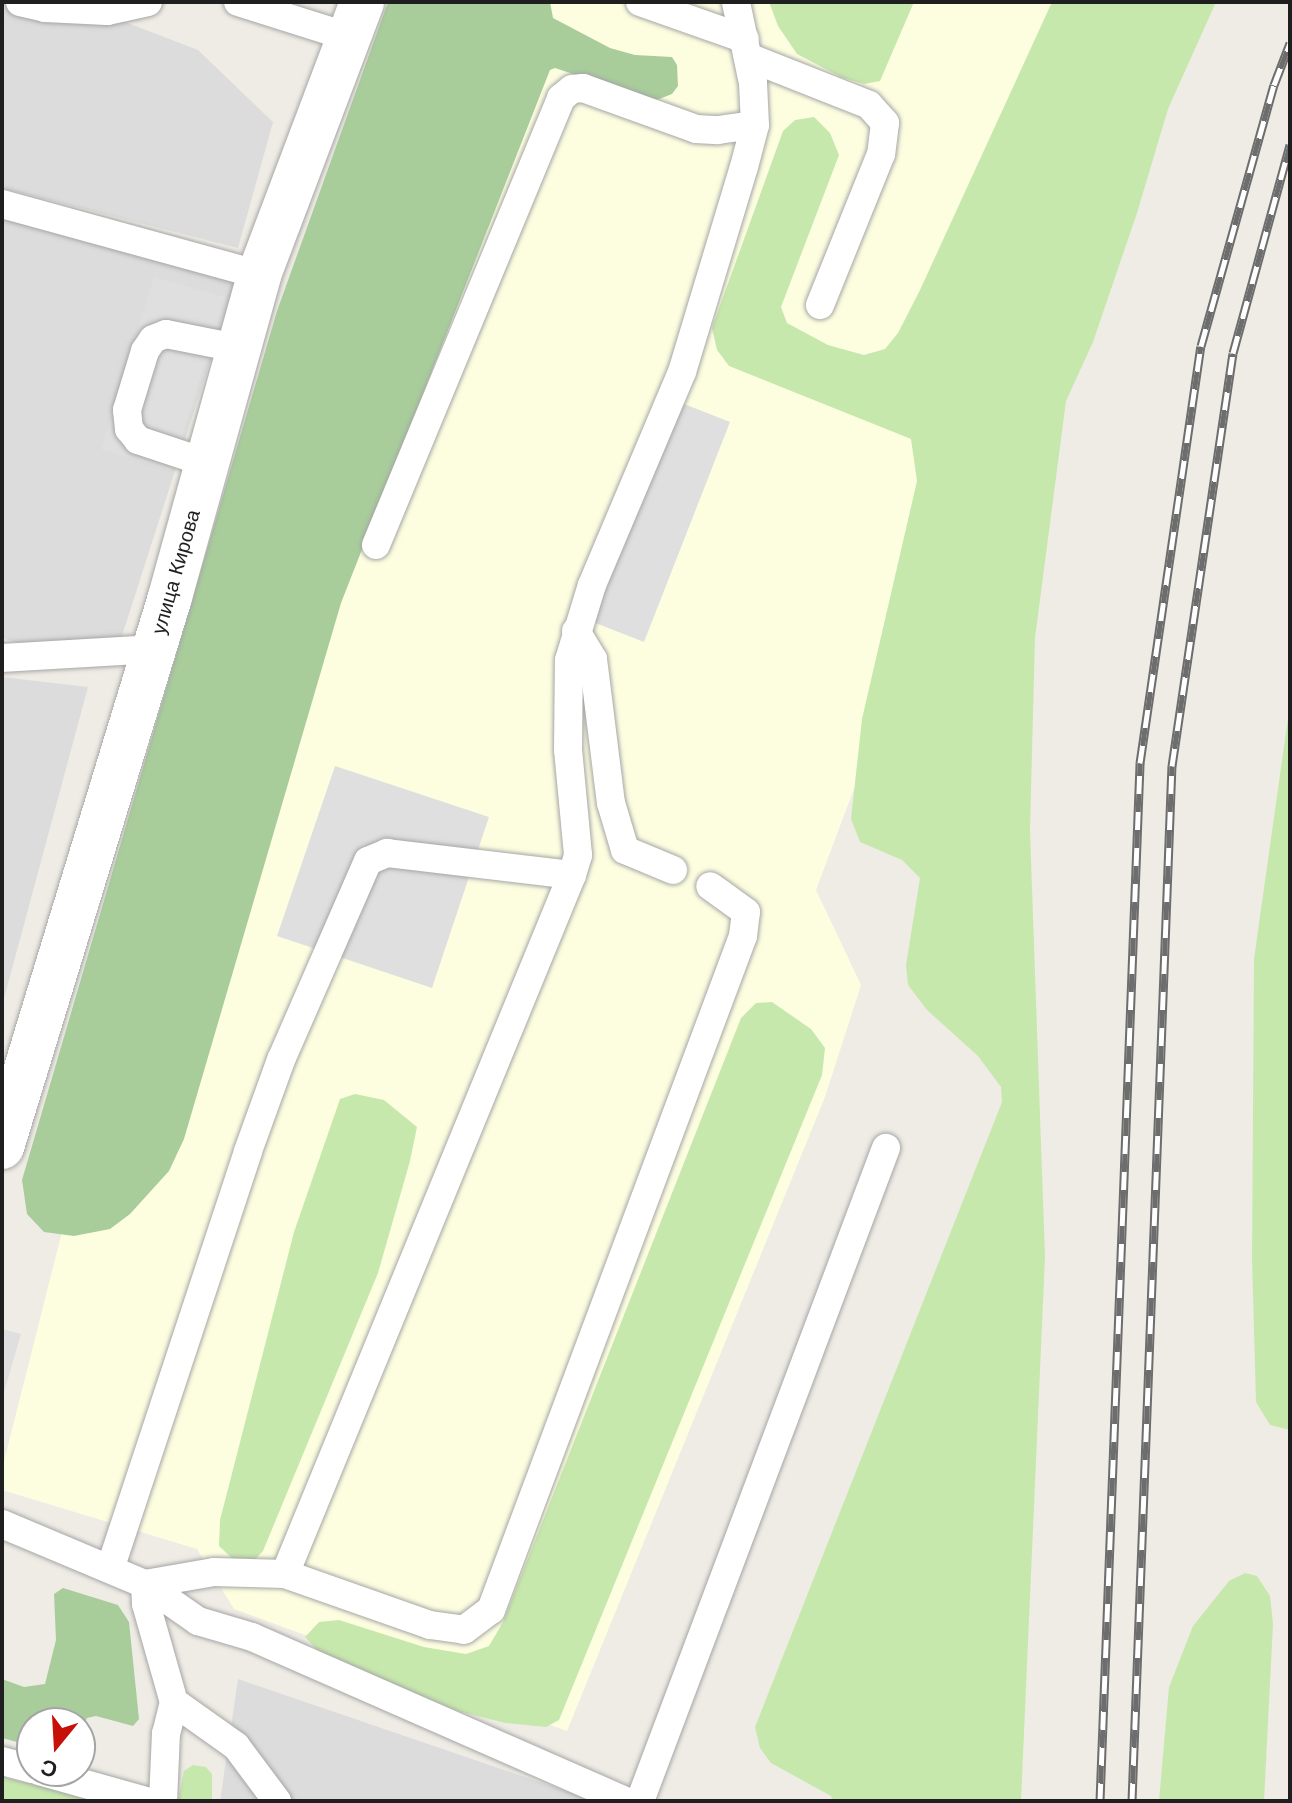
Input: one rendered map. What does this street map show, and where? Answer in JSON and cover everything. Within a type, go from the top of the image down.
[{"type":"street","name":"улица Кирова","points":[[2,1147],[11,1079],[154,649],[259,275],[356,20]]},
{"type":"lane","points":[[20,2],[45,8],[107,11],[148,2]]},
{"type":"lane","points":[[640,2],[869,105],[885,123],[881,154],[820,305]]},
{"type":"lane","points":[[285,1574],[578,855],[568,697],[569,660],[576,631],[682,372],[755,125],[746,48],[736,2]]},
{"type":"lane","points":[[252,4],[356,20]]},
{"type":"lane","points":[[376,545],[561,98],[572,89],[583,88],[696,129],[718,130],[755,125]]},
{"type":"lane","points":[[2,204],[259,275]]},
{"type":"lane","points":[[207,463],[138,440],[129,429],[127,410],[145,351],[153,339],[166,334],[237,348]]},
{"type":"lane","points":[[576,631],[593,659],[611,803],[625,850],[673,870]]},
{"type":"lane","points":[[2,658],[154,649]]},
{"type":"lane","points":[[110,1569],[281,1060],[368,861],[387,853],[572,875]]},
{"type":"lane","points":[[145,1584],[214,1572],[285,1574],[430,1625],[464,1630],[491,1610],[743,936],[746,912],[710,886]]},
{"type":"lane","points":[[640,1801],[886,1148]]},
{"type":"lane","points":[[2,1524],[145,1584],[198,1621],[252,1637],[626,1801]]},
{"type":"lane","points":[[145,1584],[146,1604],[174,1702],[166,1733],[163,1801]]},
{"type":"lane","points":[[174,1702],[236,1746],[277,1801]]},
{"type":"lane","points":[[96,1787],[146,1801]]},
{"type":"shaded area","points":[[2,2],[73,2],[198,50],[273,122],[238,248],[2,188]]},
{"type":"shaded area","points":[[446,2],[1082,2],[888,698],[816,890],[861,985],[825,1097],[567,1731],[234,1609],[197,1549],[2,1490],[2,1469],[62,1232]]},
{"type":"shaded area","points":[[2,217],[237,278],[119,645],[32,647],[2,638]]},
{"type":"shaded area","points":[[154,277],[225,297],[171,471],[101,449]]},
{"type":"shaded area","points":[[679,402],[730,422],[644,642],[593,622]]},
{"type":"shaded area","points":[[2,677],[88,687],[2,1006]]},
{"type":"shaded area","points":[[335,766],[489,817],[432,988],[277,936]]},
{"type":"shaded area","points":[[2,1329],[21,1334],[2,1399]]},
{"type":"shaded area","points":[[238,1679],[595,1801],[220,1801]]},
{"type":"green space","points":[[388,2],[550,2],[553,18],[610,48],[635,55],[672,57],[677,65],[678,86],[672,94],[654,101],[555,68],[550,70],[341,603],[184,1139],[169,1171],[130,1214],[110,1229],[74,1236],[44,1232],[27,1214],[22,1180],[277,311]]},
{"type":"green space","points":[[769,2],[914,2],[880,81],[864,84],[841,77],[797,54],[778,26]]},
{"type":"green space","points":[[1052,2],[1216,2],[1168,109],[1093,342],[1066,401],[1035,638],[1030,830],[1045,1257],[1021,1801],[833,1801],[831,1796],[771,1763],[760,1748],[755,1727],[1002,1102],[1001,1087],[978,1056],[927,1010],[908,985],[906,965],[920,878],[902,860],[860,842],[851,819],[862,719],[917,481],[911,439],[729,366],[717,350],[712,328],[783,131],[795,120],[814,117],[830,133],[839,155],[781,307],[787,323],[828,345],[864,355],[885,349],[898,333],[920,290]]},
{"type":"green space","points":[[1290,704],[1290,1430],[1270,1425],[1256,1402],[1252,1260],[1254,959]]},
{"type":"green space","points":[[772,1002],[811,1029],[825,1048],[822,1075],[559,1720],[546,1727],[505,1723],[458,1711],[321,1654],[305,1637],[319,1622],[339,1620],[424,1647],[466,1654],[489,1646],[503,1622],[741,1018],[756,1003]]},
{"type":"green space","points":[[355,1094],[384,1100],[417,1127],[410,1161],[378,1273],[263,1551],[251,1564],[237,1563],[219,1546],[220,1520],[294,1232],[340,1099]]},
{"type":"green space","points":[[1245,1573],[1257,1576],[1270,1596],[1273,1624],[1264,1801],[1159,1801],[1169,1687],[1193,1626],[1229,1581]]},
{"type":"green space","points":[[63,1588],[118,1605],[129,1622],[139,1719],[133,1726],[96,1716],[96,1707],[16,1707],[16,1742],[2,1738],[2,1679],[24,1687],[45,1684],[56,1640],[54,1594]]},
{"type":"green space","points":[[193,1765],[206,1767],[212,1774],[212,1801],[178,1801],[184,1771]]},
{"type":"green space","points":[[2,1777],[16,1780],[16,1787],[44,1787],[95,1801],[2,1801]]},
{"type":"railway","points":[[1100,1801],[1140,763],[1201,346],[1274,85],[1290,43]]},
{"type":"railway","points":[[1132,1801],[1172,766],[1233,353],[1290,145]]}]
